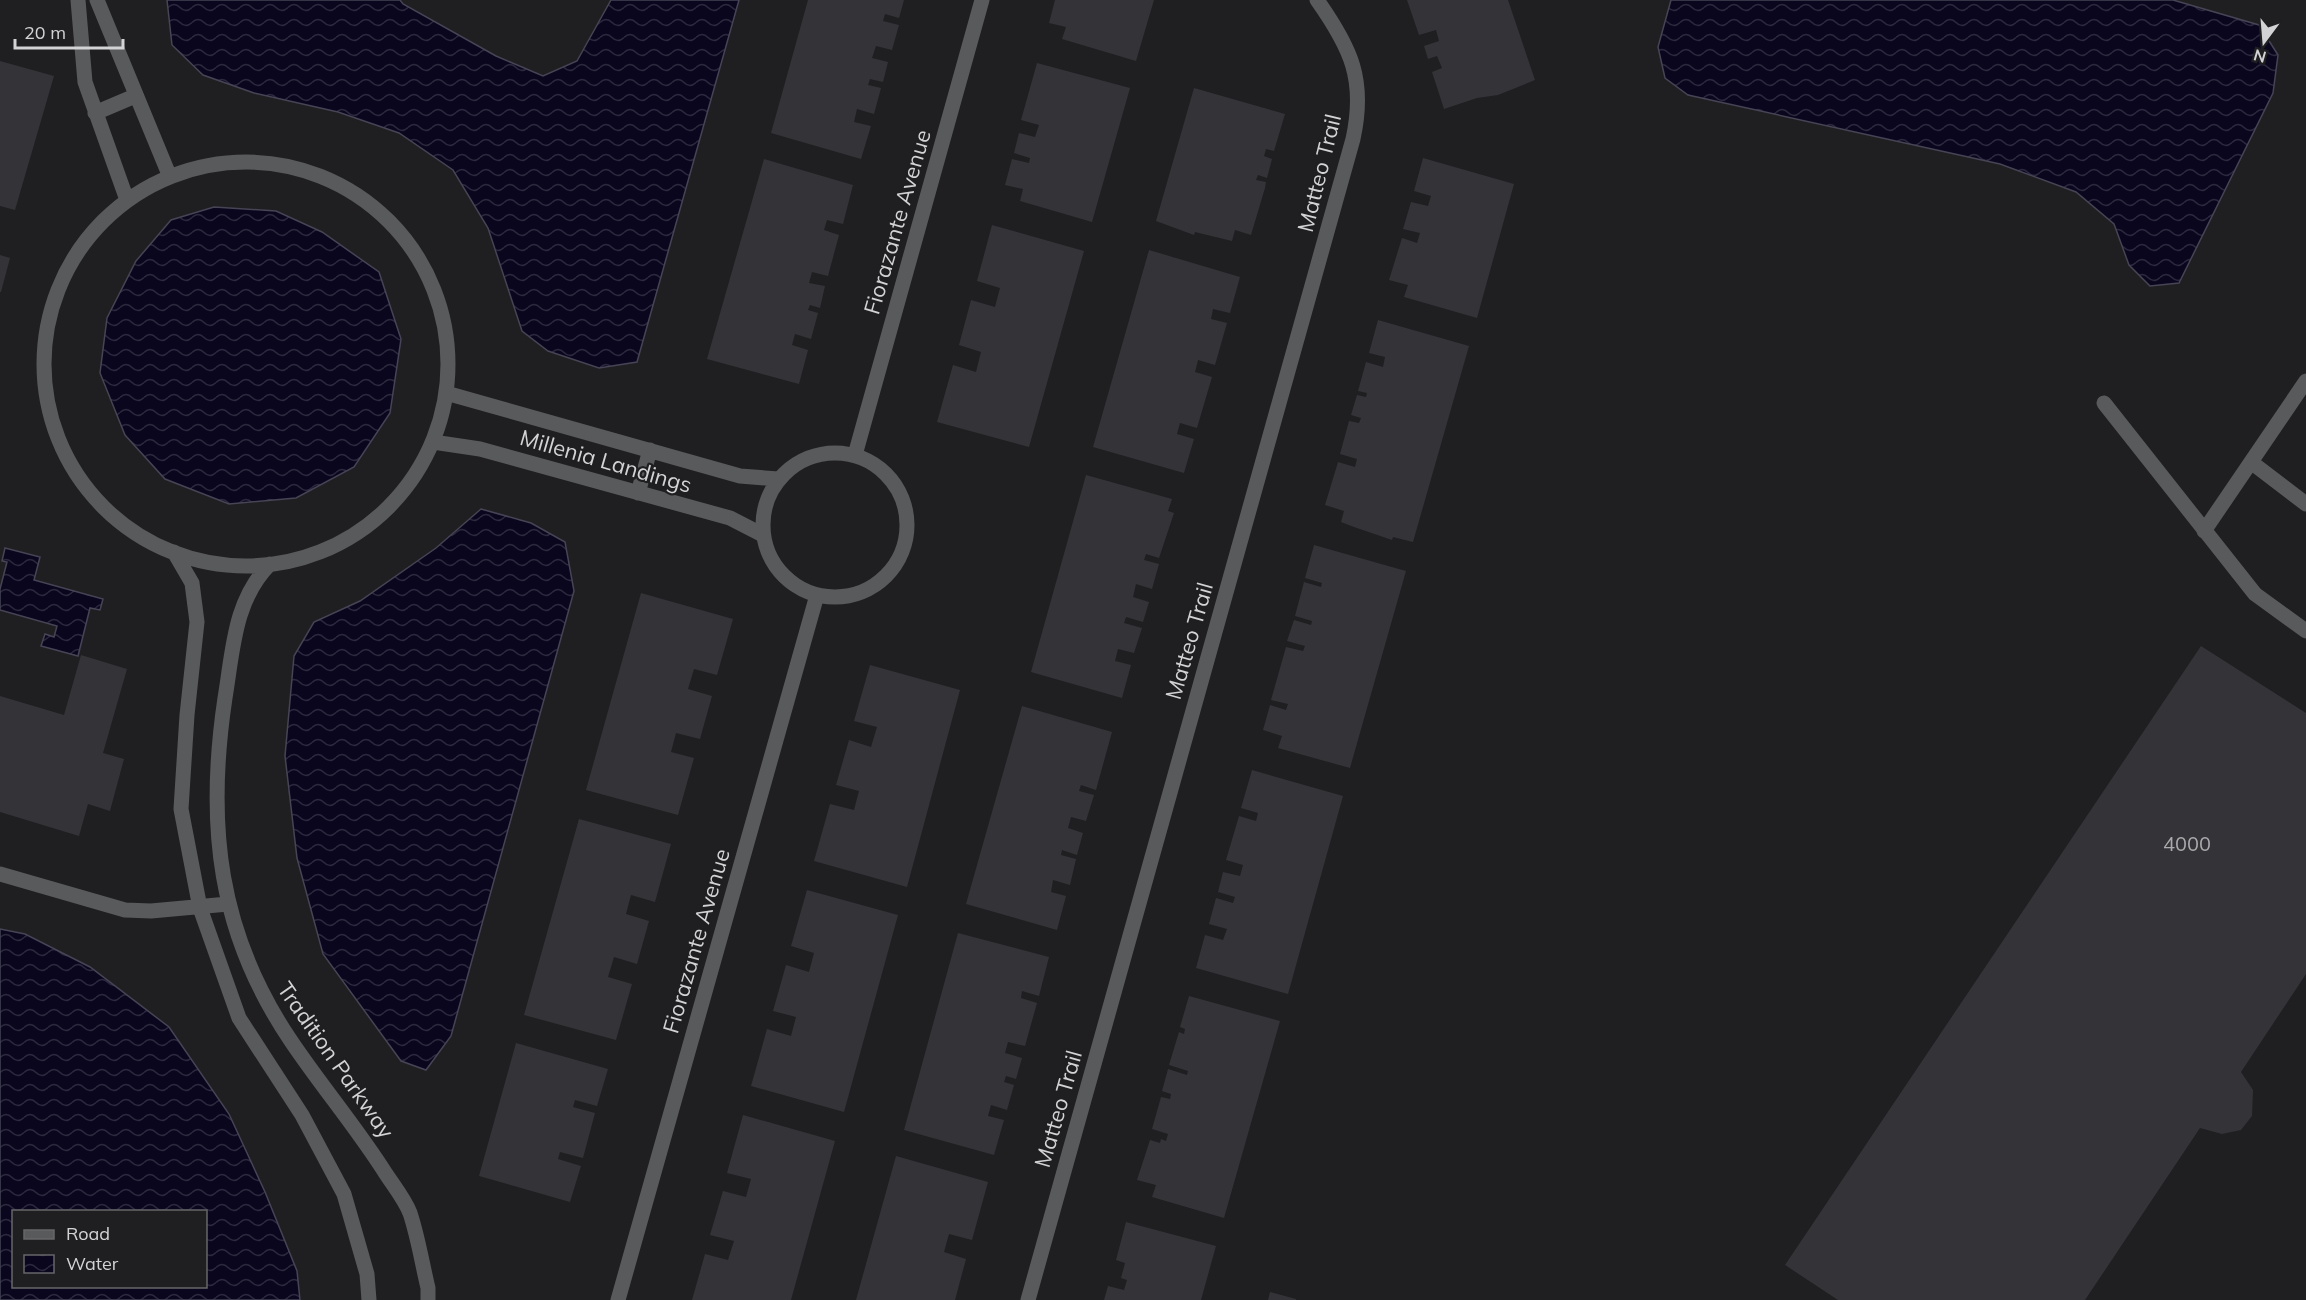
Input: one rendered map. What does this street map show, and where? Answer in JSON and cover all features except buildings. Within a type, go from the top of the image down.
[{"type":"street","points":[[78,0],[85,82],[94,113],[127,200]]},
{"type":"street","points":[[96,0],[170,177]]},
{"type":"street","name":"Fiorazante Avenue","points":[[855,455],[982,0]]},
{"type":"street","name":"Matteo Trail","points":[[1028,1300],[1353,139],[1359,103],[1355,67],[1341,34],[1317,0]]},
{"type":"street","points":[[94,113],[135,96]]},
{"type":"street","points":[[268,164],[317,176],[361,198],[398,231],[426,272],[436,295],[447,343],[446,393],[433,442],[410,483],[394,501],[358,532],[316,553],[270,564],[222,564],[174,552],[130,528],[92,494],[64,451],[47,403],[44,352],[53,302],[63,278],[90,235],[127,200],[170,177],[218,165],[268,164]]},
{"type":"street","points":[[2204,531],[2306,381]]},
{"type":"street","name":"Millenia Landings","points":[[446,393],[740,476],[778,479]]},
{"type":"street","points":[[2104,403],[2255,594],[2306,632]]},
{"type":"street","name":"Millenia Landings","points":[[433,442],[480,449],[730,518],[763,535]]},
{"type":"street","points":[[638,493],[650,450]]},
{"type":"street","points":[[834,452],[855,455],[874,464],[889,477],[900,494],[906,514],[904,544],[890,571],[876,585],[857,594],[837,597],[817,595],[797,587],[780,573],[769,555],[763,535],[762,514],[768,496],[778,479],[794,464],[813,456],[834,452]]},
{"type":"street","points":[[2251,462],[2306,504]]},
{"type":"street","points":[[174,552],[192,583],[197,622],[187,715],[181,809],[200,908],[239,1018],[302,1115],[344,1194],[367,1274],[369,1300]]},
{"type":"street","name":"Tradition Parkway","points":[[270,564],[257,577],[240,611],[221,726],[216,820],[231,918],[260,990],[291,1041],[364,1140],[409,1211],[428,1288],[428,1300]]},
{"type":"street","name":"Fiorazante Avenue","points":[[618,1300],[817,595]]},
{"type":"street","points":[[0,874],[125,910],[200,908],[228,904]]},
{"type":"water","points":[[167,0],[400,0],[403,4],[496,56],[543,76],[577,61],[611,0],[739,0],[637,362],[599,368],[548,351],[522,331],[488,228],[453,170],[399,133],[338,112],[254,93],[203,75],[172,45]]},
{"type":"water","points":[[1671,0],[2173,0],[2259,25],[2278,55],[2273,93],[2179,283],[2150,286],[2129,265],[2114,224],[2076,192],[2000,164],[1688,95],[1665,78],[1658,47]]},
{"type":"water","points":[[214,207],[276,211],[322,232],[379,272],[401,339],[390,413],[354,467],[296,498],[229,504],[165,479],[125,435],[100,373],[107,318],[136,261],[171,220]]},
{"type":"water","points":[[481,509],[531,523],[565,542],[574,591],[451,1036],[426,1070],[401,1061],[323,954],[297,858],[285,756],[294,656],[314,622],[360,601],[436,548]]},
{"type":"water","points":[[5,548],[40,557],[34,580],[103,599],[100,610],[90,608],[78,656],[41,646],[45,634],[54,637],[57,626],[0,610],[0,589],[7,562],[2,561]]},
{"type":"water","points":[[0,929],[25,934],[90,967],[169,1027],[229,1114],[265,1192],[297,1271],[300,1300],[0,1300]]}]
